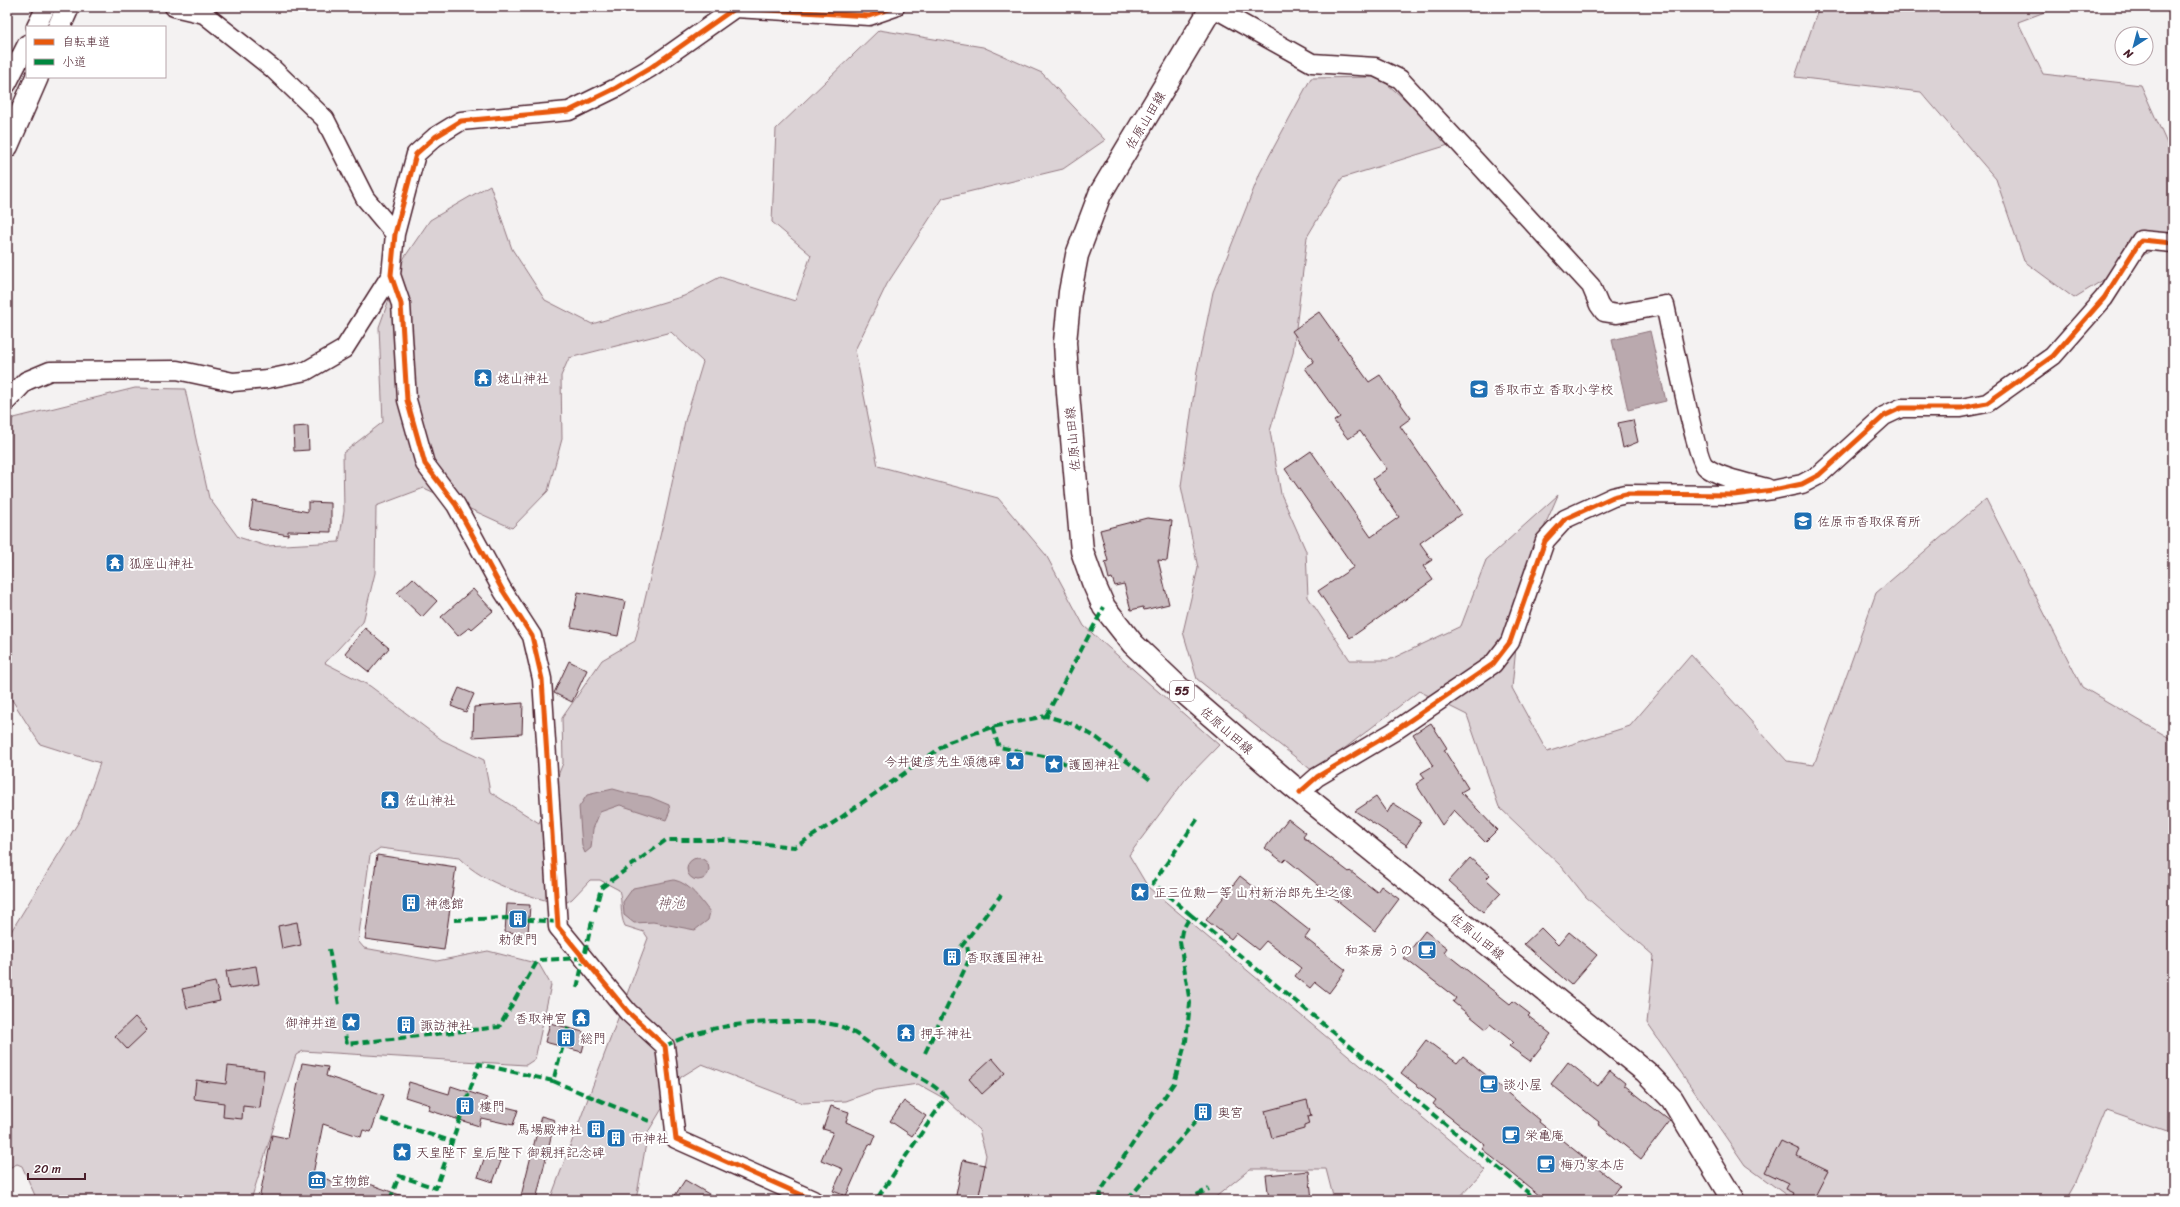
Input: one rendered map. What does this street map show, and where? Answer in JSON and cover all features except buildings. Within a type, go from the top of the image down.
[{"type":"main road","points":[[59,26],[68,7]]},
{"type":"main road","name":"佐原山田線","points":[[1212,7],[1100,194],[1077,255],[1070,292],[1065,342],[1082,551],[1093,582],[1104,607],[1133,644],[1179,688],[1300,792],[1646,1072],[1672,1099],[1733,1200]]},
{"type":"main road","points":[[7,146],[37,78]]},
{"type":"street","points":[[36,26],[46,7]]},
{"type":"street","points":[[174,7],[204,14],[272,68],[326,119],[365,198],[395,234]]},
{"type":"street","points":[[813,1200],[676,1139],[665,1046],[628,1012],[558,928],[542,679],[532,636],[503,591],[456,505],[426,464],[407,400],[401,304],[391,276],[395,234],[416,154],[436,137],[460,121],[569,111],[616,88],[650,68],[735,8],[868,16],[896,7]]},
{"type":"street","points":[[1212,7],[1312,63],[1375,67],[1400,79],[1591,286],[1599,305],[1604,312],[1618,314],[1664,304],[1695,444],[1704,466],[1716,473],[1773,490]]},
{"type":"street","points":[[7,84],[26,46]]},
{"type":"street","points":[[1300,792],[1317,777],[1393,732],[1493,664],[1510,642],[1544,541],[1565,519],[1613,497],[1626,494],[1734,495],[1773,490],[1802,484],[1819,475],[1884,416],[1901,408],[1962,408],[1987,403],[2053,356],[2104,298],[2141,240],[2173,243]]},
{"type":"street","points":[[7,401],[26,381],[50,371],[177,370],[233,382],[268,380],[306,371],[344,348],[391,276]]},
{"type":"shaded area","points":[[1819,7],[2058,7],[2018,22],[2043,74],[2141,85],[2173,157],[2173,237],[2074,298],[2024,261],[1996,179],[1921,92],[1795,77]]},
{"type":"shaded area","points":[[879,30],[983,47],[1042,73],[1105,140],[1063,169],[943,198],[887,284],[855,350],[878,466],[998,498],[1046,555],[1084,626],[1219,745],[1185,780],[1129,855],[1148,887],[1485,1170],[1457,1200],[1334,1200],[1326,1169],[1250,1169],[1212,1200],[978,1200],[986,1155],[979,1130],[947,1100],[918,1084],[876,1090],[846,1101],[803,1103],[702,1064],[681,1077],[648,1132],[636,1200],[550,1200],[648,938],[644,932],[625,926],[622,917],[619,890],[600,880],[590,880],[572,899],[562,905],[507,888],[482,876],[459,858],[380,848],[370,855],[358,941],[364,948],[437,961],[488,951],[539,964],[551,985],[535,1059],[526,1065],[303,1051],[296,1055],[251,1200],[37,1200],[22,1166],[17,1164],[7,1169],[7,938],[81,818],[100,763],[40,744],[7,692],[7,425],[14,418],[135,388],[185,389],[209,498],[238,537],[266,546],[339,542],[344,511],[343,453],[383,422],[379,327],[404,258],[430,220],[490,185],[512,249],[545,300],[592,324],[684,296],[720,277],[795,301],[811,255],[772,222],[776,129]],"holes":[[[671,332],[703,362],[685,421],[667,507],[635,641],[602,660],[562,718],[563,763],[539,823],[490,792],[484,760],[442,740],[370,686],[325,663],[363,622],[375,573],[376,506],[424,488],[512,528],[548,491],[562,439],[561,376],[569,358]]]},
{"type":"shaded area","points":[[1379,77],[1455,143],[1342,178],[1307,237],[1293,353],[1270,431],[1281,494],[1306,551],[1308,597],[1350,660],[1389,660],[1461,626],[1486,560],[1558,495],[1523,576],[1512,688],[1547,752],[1630,726],[1691,655],[1787,761],[1814,765],[1876,593],[1986,499],[2082,687],[2173,740],[2173,1133],[2106,1110],[2076,1182],[2066,1200],[1793,1200],[1745,1165],[1647,1023],[1654,956],[1586,897],[1562,867],[1499,807],[1467,715],[1419,691],[1314,772],[1197,679],[1183,632],[1198,568],[1181,486],[1197,371],[1213,292],[1260,173],[1311,78]]},
{"type":"water","points":[[1650,331],[1666,401],[1628,410],[1612,340]]},
{"type":"water","points":[[613,789],[650,797],[669,805],[670,811],[666,820],[620,805],[600,812],[593,829],[591,848],[585,853],[582,846],[579,807],[587,795]]},
{"type":"water","points":[[694,858],[702,858],[709,865],[709,873],[702,880],[694,880],[687,873],[687,865]]},
{"type":"water","name":"神池","points":[[674,880],[690,888],[710,912],[708,920],[695,930],[653,922],[634,923],[624,915],[623,902],[633,888]]},
{"type":"marked path","points":[[1046,716],[1104,607]]},
{"type":"marked path","points":[[595,911],[601,888],[666,840],[725,840],[795,847],[836,821],[949,742],[992,727],[1046,716],[1073,724],[1097,738],[1152,781]]},
{"type":"marked path","points":[[992,727],[999,747],[1054,758],[1066,764]]},
{"type":"marked path","points":[[1099,1200],[1102,1189],[1174,1083],[1186,1041],[1190,1003],[1180,942],[1182,931],[1191,915],[1153,883],[1199,817]]},
{"type":"marked path","points":[[961,947],[1001,895]]},
{"type":"marked path","points":[[1191,915],[1537,1200]]},
{"type":"marked path","points":[[454,920],[506,918],[558,922]]},
{"type":"marked path","points":[[577,988],[592,921]]},
{"type":"marked path","points":[[925,1053],[969,960],[967,944]]},
{"type":"marked path","points":[[329,949],[339,1005]]},
{"type":"marked path","points":[[343,1024],[347,1044],[499,1027],[538,960],[584,958]]},
{"type":"marked path","points":[[665,1046],[697,1033],[730,1026],[764,1022],[824,1023],[837,1025],[855,1033],[895,1064],[934,1086],[946,1097],[876,1200]]},
{"type":"marked path","points":[[390,1200],[399,1176],[436,1188],[479,1064],[553,1081],[568,1028]]},
{"type":"marked path","points":[[553,1081],[649,1121]]},
{"type":"marked path","points":[[381,1119],[454,1142]]},
{"type":"marked path","points":[[1128,1199],[1196,1121]]},
{"type":"marked path","points":[[1186,1200],[1209,1189]]},
{"type":"cycle path","points":[[813,1200],[676,1139],[665,1046],[628,1012],[558,927],[542,679],[532,636],[503,591],[456,505],[425,464],[407,400],[401,304],[391,275],[395,234],[416,154],[435,137],[461,121],[569,111],[616,88],[650,68],[735,8],[869,16],[895,7]]},
{"type":"cycle path","points":[[1300,792],[1317,777],[1393,732],[1493,664],[1510,642],[1545,541],[1565,519],[1613,497],[1626,494],[1734,495],[1773,490],[1802,484],[1819,475],[1884,416],[1901,408],[1961,408],[1987,403],[2053,356],[2104,298],[2141,240],[2173,243]]},
{"type":"place","name":"姥山神社","points":[[483,378]]},
{"type":"place","name":"香取市立 香取小学校","points":[[1479,389]]},
{"type":"place","name":"佐原市香取保育所","points":[[1803,521]]},
{"type":"place","name":"狐座山神社","points":[[115,563]]},
{"type":"place","name":"今井健彦先生頌徳碑","points":[[1015,761]]},
{"type":"place","name":"護國神社","points":[[1054,764]]},
{"type":"place","name":"佐山神社","points":[[390,800]]},
{"type":"place","name":"正三位勲一等 山村新治郎先生之像","points":[[1140,892]]},
{"type":"place","name":"神徳館","points":[[411,903]]},
{"type":"place","name":"勅使門","points":[[518,919]]},
{"type":"place","name":"和茶房 うの","points":[[1427,950]]},
{"type":"place","name":"香取護国神社","points":[[952,957]]},
{"type":"place","name":"香取神宮","points":[[581,1018]]},
{"type":"place","name":"御神井道","points":[[351,1022]]},
{"type":"place","name":"諏訪神社","points":[[406,1025]]},
{"type":"place","name":"押手神社","points":[[906,1033]]},
{"type":"place","name":"総門","points":[[566,1038]]},
{"type":"place","name":"談小屋","points":[[1489,1084]]},
{"type":"place","name":"樓門","points":[[465,1106]]},
{"type":"place","name":"奥宮","points":[[1203,1112]]},
{"type":"place","name":"馬場殿神社","points":[[596,1129]]},
{"type":"place","name":"栄亀庵","points":[[1511,1135]]},
{"type":"place","name":"市神社","points":[[616,1138]]},
{"type":"place","name":"天皇陛下 皇后陛下 御親拝記念碑","points":[[402,1152]]},
{"type":"place","name":"梅乃家本店","points":[[1546,1164]]},
{"type":"place","name":"宝物館","points":[[317,1180]]}]
